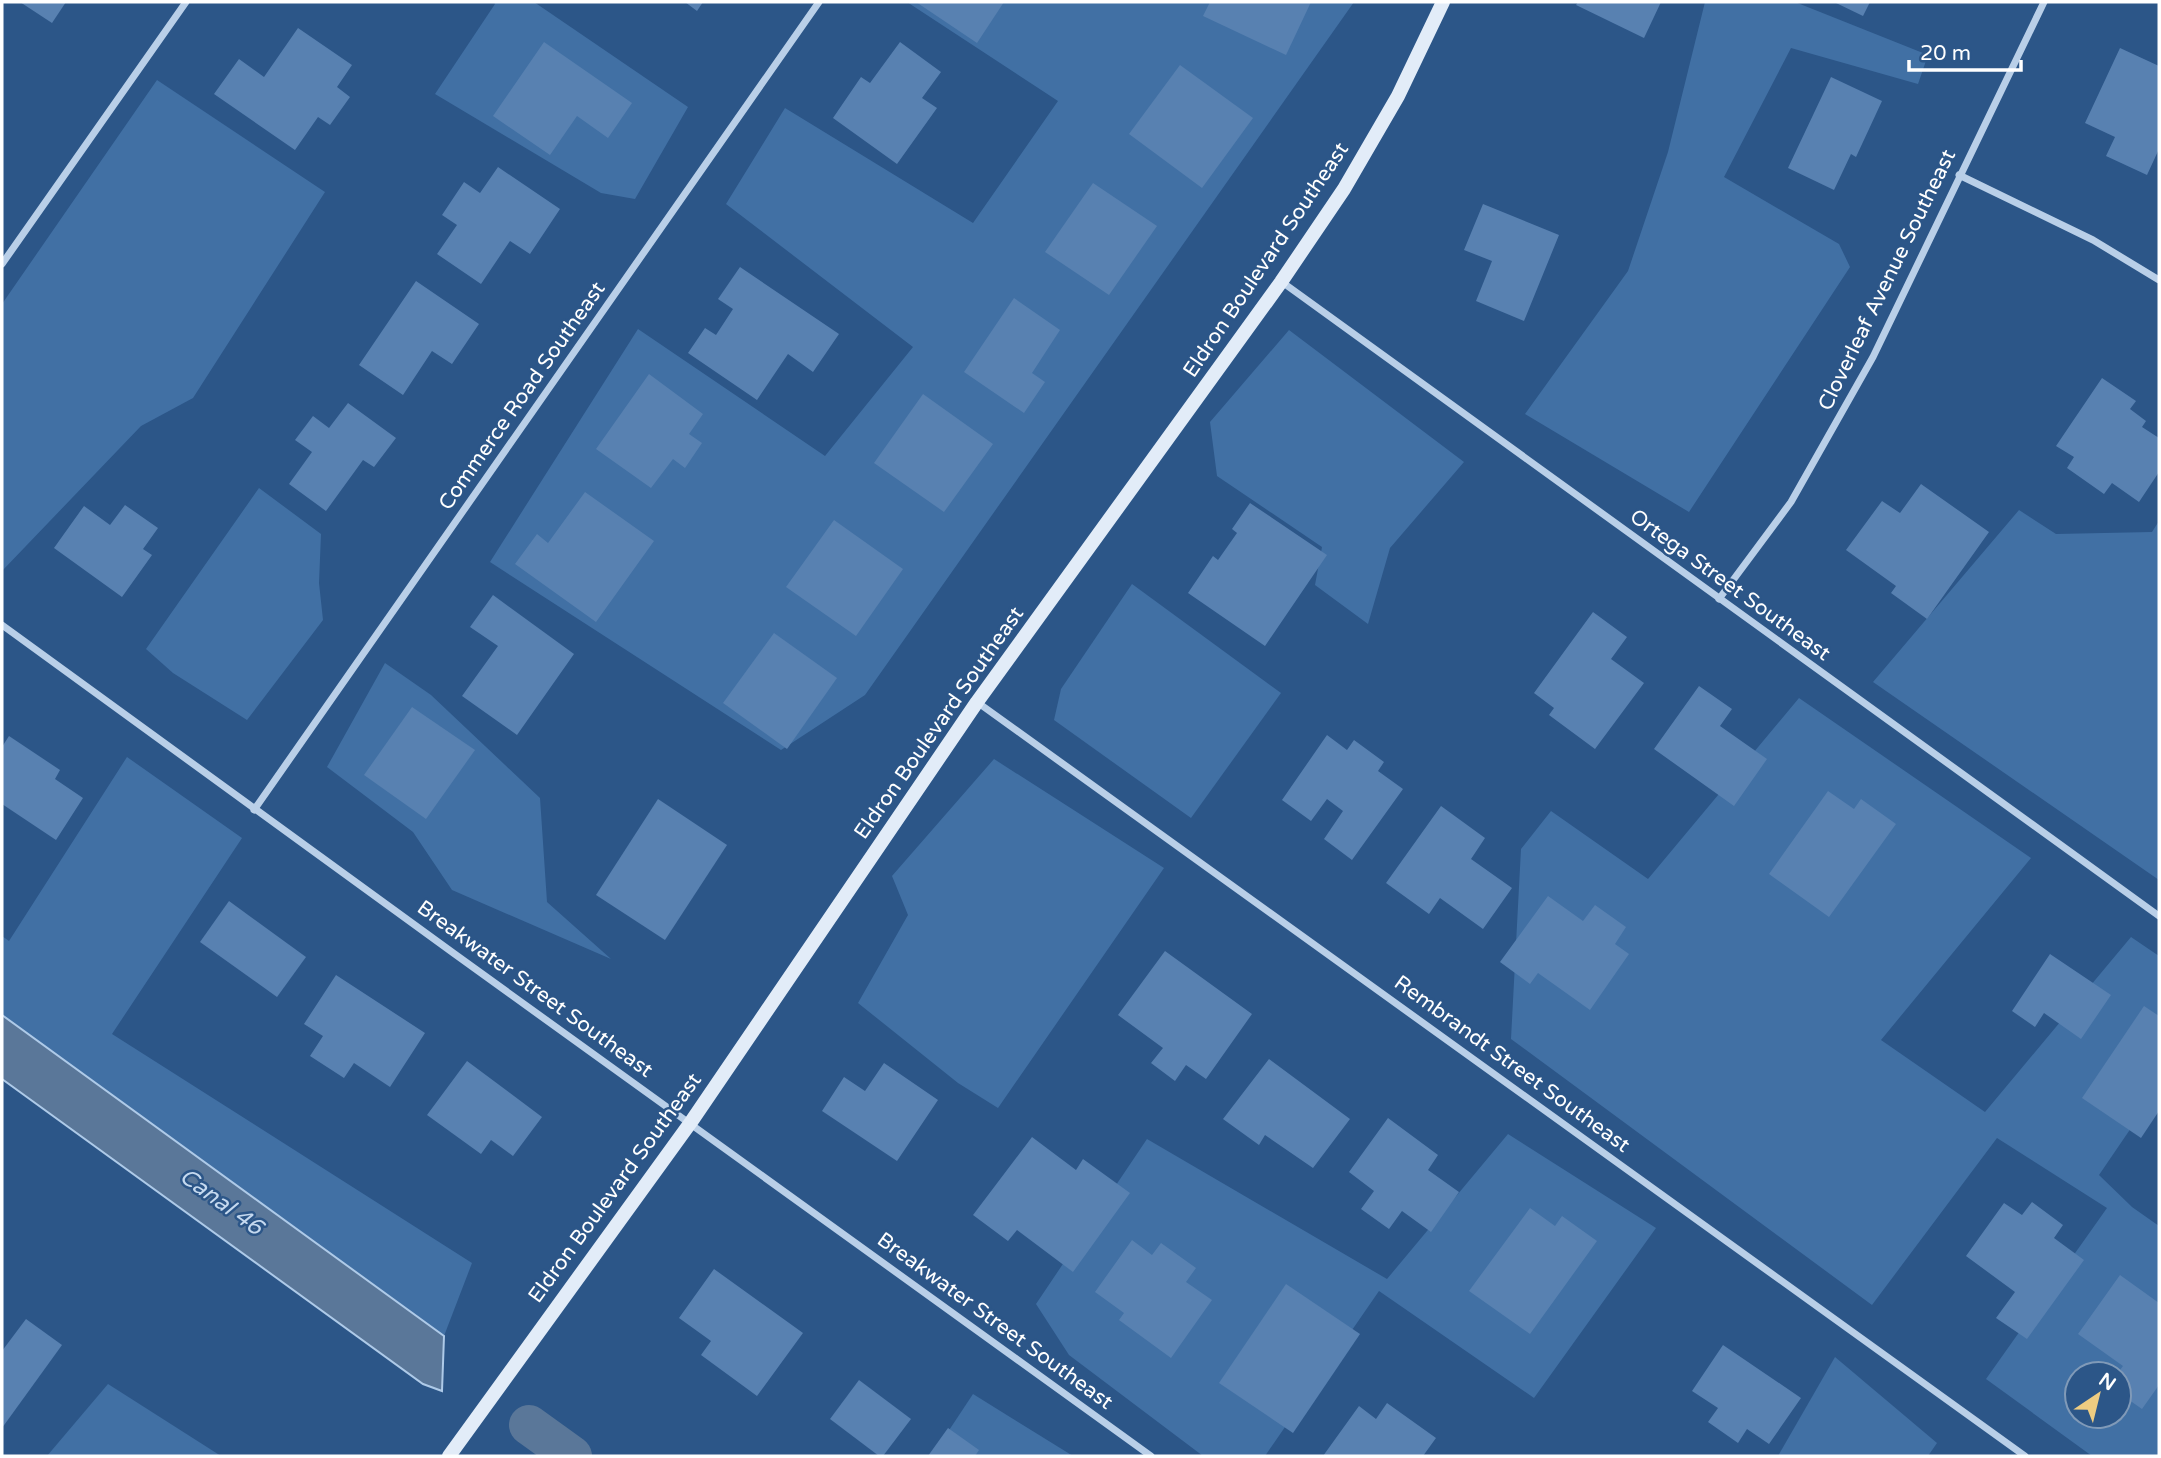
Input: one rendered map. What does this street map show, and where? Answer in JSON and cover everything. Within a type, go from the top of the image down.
[{"type":"street","points":[[2,264],[186,2]]},
{"type":"street","name":"Commerce Road Southeast","points":[[254,810],[820,2]]},
{"type":"street","name":"Eldron Boulevard Southeast","points":[[449,1456],[691,1122],[977,702],[1281,282],[1345,189],[1398,96],[1443,2]]},
{"type":"street","name":"Cloverleaf Avenue Southeast","points":[[1719,598],[1791,502],[1873,357],[2044,2]]},
{"type":"street","points":[[1959,174],[2093,240],[2159,280]]},
{"type":"street","name":"Ortega Street Southeast","points":[[1281,282],[2159,916]]},
{"type":"street","name":"Breakwater Street Southeast","points":[[2,625],[254,810],[691,1122],[1151,1456]]},
{"type":"street","name":"Rembrandt Street Southeast","points":[[977,702],[2025,1456]]},
{"type":"shaded area","points":[[494,2],[534,2],[688,107],[635,199],[601,193],[435,94]]},
{"type":"shaded area","points":[[907,2],[1354,2],[865,695],[781,750],[490,562],[638,329],[825,456],[913,347],[726,204],[785,108],[973,223],[1058,101]]},
{"type":"shaded area","points":[[1705,2],[1795,2],[1928,55],[1918,84],[1791,48],[1724,177],[1839,244],[1850,267],[1689,512],[1525,414],[1628,271],[1668,152]]},
{"type":"shaded area","points":[[157,80],[325,192],[193,398],[141,426],[2,571],[2,304]]},
{"type":"shaded area","points":[[1289,330],[1464,462],[1390,548],[1368,624],[1315,585],[1322,547],[1217,476],[1210,422]]},
{"type":"shaded area","points":[[259,488],[321,534],[319,583],[323,620],[247,720],[173,673],[146,649]]},
{"type":"shaded area","points":[[2019,510],[2056,534],[2152,532],[2159,521],[2159,880],[1873,682]]},
{"type":"shaded area","points":[[1132,584],[1281,693],[1191,818],[1054,720],[1061,689]]},
{"type":"shaded area","points":[[385,663],[431,695],[540,798],[547,902],[611,959],[452,890],[413,832],[327,767]]},
{"type":"shaded area","points":[[1799,698],[2031,858],[1881,1040],[1985,1112],[2131,937],[2159,956],[2159,1087],[2099,1175],[2132,1207],[2159,1226],[2159,1456],[2092,1456],[1986,1379],[2107,1208],[1997,1138],[1872,1305],[1511,1039],[1521,849],[1551,811],[1648,879]]},
{"type":"shaded area","points":[[127,757],[242,838],[112,1034],[472,1263],[444,1336],[2,1015],[2,936],[9,941]]},
{"type":"shaded area","points":[[994,759],[1164,868],[998,1108],[958,1083],[858,1003],[908,915],[892,876]]},
{"type":"shaded area","points":[[1508,1134],[1656,1228],[1534,1398],[1379,1291],[1265,1456],[1203,1456],[1069,1355],[1036,1304],[1147,1139],[1387,1279]]},
{"type":"shaded area","points":[[1835,1357],[1937,1443],[1928,1456],[1778,1456]]},
{"type":"shaded area","points":[[108,1384],[221,1456],[47,1456]]},
{"type":"shaded area","points":[[973,1394],[1073,1456],[932,1456]]},
{"type":"water","points":[[2,1015],[444,1336],[442,1391],[423,1384],[2,1079]]},
{"type":"building","points":[[20,2],[66,2],[52,23]]},
{"type":"building","points":[[685,2],[703,2],[697,11]]},
{"type":"building","points":[[916,2],[1004,2],[977,43]]},
{"type":"building","points":[[1210,2],[1311,2],[1286,55],[1203,16]]},
{"type":"building","points":[[1578,2],[1661,2],[1644,38],[1576,5]]},
{"type":"building","points":[[1834,2],[1870,2],[1863,16]]},
{"type":"building","points":[[298,28],[352,65],[337,87],[350,97],[330,125],[318,117],[295,150],[214,94],[239,59],[264,77]]},
{"type":"building","points":[[544,42],[632,103],[608,138],[577,116],[550,155],[493,116]]},
{"type":"building","points":[[900,42],[941,72],[922,98],[937,108],[897,164],[833,118],[861,77],[870,83]]},
{"type":"building","points":[[2120,48],[2159,66],[2159,149],[2147,175],[2106,156],[2115,137],[2085,123]]},
{"type":"building","points":[[1180,65],[1253,118],[1202,188],[1129,134]]},
{"type":"building","points":[[1831,77],[1882,101],[1856,157],[1851,154],[1834,190],[1788,168]]},
{"type":"building","points":[[498,167],[560,209],[530,254],[510,241],[481,284],[437,254],[457,225],[442,215],[464,182],[480,193]]},
{"type":"building","points":[[1093,183],[1157,226],[1109,295],[1045,252]]},
{"type":"building","points":[[1483,204],[1559,235],[1524,321],[1476,301],[1492,261],[1464,250]]},
{"type":"building","points":[[740,267],[839,334],[813,372],[788,354],[757,400],[688,353],[705,328],[716,335],[733,309],[718,299]]},
{"type":"building","points":[[416,281],[479,324],[452,364],[432,351],[403,395],[359,365]]},
{"type":"building","points":[[1014,298],[1060,330],[1032,373],[1045,382],[1024,413],[964,372]]},
{"type":"building","points":[[649,374],[703,414],[689,434],[702,443],[685,468],[673,459],[651,488],[596,449]]},
{"type":"building","points":[[2102,378],[2136,401],[2130,409],[2146,421],[2142,427],[2159,438],[2159,472],[2139,502],[2112,483],[2104,494],[2067,468],[2074,457],[2056,446]]},
{"type":"building","points":[[923,394],[993,444],[944,512],[874,463]]},
{"type":"building","points":[[348,403],[396,438],[374,467],[363,460],[326,511],[289,484],[312,452],[295,440],[313,416],[329,428]]},
{"type":"building","points":[[1921,484],[1989,532],[1927,619],[1891,593],[1896,586],[1846,550],[1882,501],[1900,513]]},
{"type":"building","points":[[585,492],[654,541],[596,622],[515,564],[537,534],[548,543]]},
{"type":"building","points":[[1250,503],[1327,555],[1265,646],[1188,593],[1213,556],[1218,560],[1237,533],[1232,529]]},
{"type":"building","points":[[125,505],[158,528],[143,549],[152,555],[122,597],[54,548],[84,506],[110,525]]},
{"type":"building","points":[[834,520],[903,569],[856,636],[786,587]]},
{"type":"building","points":[[493,595],[574,654],[517,735],[462,696],[498,646],[470,627]]},
{"type":"building","points":[[1593,612],[1627,637],[1611,659],[1644,683],[1595,749],[1549,715],[1554,708],[1534,693]]},
{"type":"building","points":[[774,633],[837,678],[787,749],[723,703]]},
{"type":"building","points":[[1699,686],[1732,709],[1720,726],[1767,759],[1734,806],[1654,749]]},
{"type":"building","points":[[412,707],[475,750],[426,819],[364,775]]},
{"type":"building","points":[[1327,735],[1347,750],[1354,740],[1384,762],[1378,771],[1403,789],[1352,860],[1324,839],[1343,811],[1327,799],[1311,821],[1282,800]]},
{"type":"building","points":[[9,736],[60,770],[55,779],[83,798],[56,840],[2,804],[2,747]]},
{"type":"building","points":[[1828,791],[1854,809],[1861,799],[1896,824],[1829,917],[1769,874]]},
{"type":"building","points":[[658,799],[727,845],[665,940],[596,895]]},
{"type":"building","points":[[1441,806],[1485,838],[1471,859],[1512,888],[1483,929],[1440,898],[1429,914],[1386,883]]},
{"type":"building","points":[[1548,896],[1583,921],[1595,905],[1626,927],[1615,944],[1629,954],[1590,1010],[1538,973],[1530,984],[1500,962]]},
{"type":"building","points":[[229,901],[306,957],[277,997],[200,942]]},
{"type":"building","points":[[1165,951],[1252,1014],[1206,1079],[1186,1065],[1175,1081],[1151,1063],[1163,1048],[1118,1015]]},
{"type":"building","points":[[2050,954],[2111,995],[2081,1039],[2044,1013],[2035,1027],[2012,1011]]},
{"type":"building","points":[[336,975],[425,1033],[390,1087],[354,1063],[344,1078],[310,1056],[323,1036],[304,1024]]},
{"type":"building","points":[[2144,1006],[2159,1016],[2159,1111],[2141,1138],[2082,1098]]},
{"type":"building","points":[[1269,1059],[1350,1119],[1313,1168],[1265,1135],[1259,1145],[1223,1119]]},
{"type":"building","points":[[467,1061],[542,1117],[513,1156],[491,1140],[481,1154],[427,1115]]},
{"type":"building","points":[[884,1063],[938,1100],[897,1161],[822,1111],[844,1077],[865,1091]]},
{"type":"building","points":[[1388,1118],[1438,1155],[1428,1170],[1459,1192],[1431,1232],[1402,1211],[1389,1229],[1361,1209],[1374,1191],[1349,1172]]},
{"type":"building","points":[[1032,1137],[1076,1170],[1083,1159],[1130,1193],[1073,1272],[1017,1230],[1008,1241],[973,1215]]},
{"type":"building","points":[[2032,1202],[2063,1225],[2054,1238],[2084,1260],[2027,1339],[1996,1318],[2015,1292],[1966,1256],[2004,1203],[2022,1215]]},
{"type":"building","points":[[1530,1208],[1555,1226],[1562,1216],[1597,1241],[1530,1334],[1469,1291]]},
{"type":"building","points":[[1132,1240],[1152,1255],[1161,1243],[1196,1268],[1186,1282],[1212,1300],[1171,1358],[1119,1320],[1124,1313],[1095,1292]]},
{"type":"building","points":[[714,1269],[803,1333],[757,1396],[701,1355],[711,1341],[679,1318]]},
{"type":"building","points":[[2120,1275],[2159,1303],[2159,1385],[2142,1409],[2133,1403],[2133,1360],[2115,1360],[2078,1334]]},
{"type":"building","points":[[1286,1284],[1360,1334],[1293,1433],[1219,1383]]},
{"type":"building","points":[[26,1319],[62,1345],[2,1428],[2,1351]]},
{"type":"building","points":[[1723,1345],[1801,1398],[1769,1444],[1747,1429],[1738,1443],[1708,1422],[1718,1408],[1692,1391]]},
{"type":"building","points":[[859,1380],[911,1419],[883,1456],[879,1456],[830,1419]]},
{"type":"building","points":[[1387,1403],[1436,1438],[1423,1456],[1323,1456],[1359,1406],[1376,1419]]},
{"type":"building","points":[[948,1428],[979,1450],[975,1456],[928,1456]]},
{"type":"waterway","name":"Canal 46","points":[[529,1425],[572,1456]]}]
